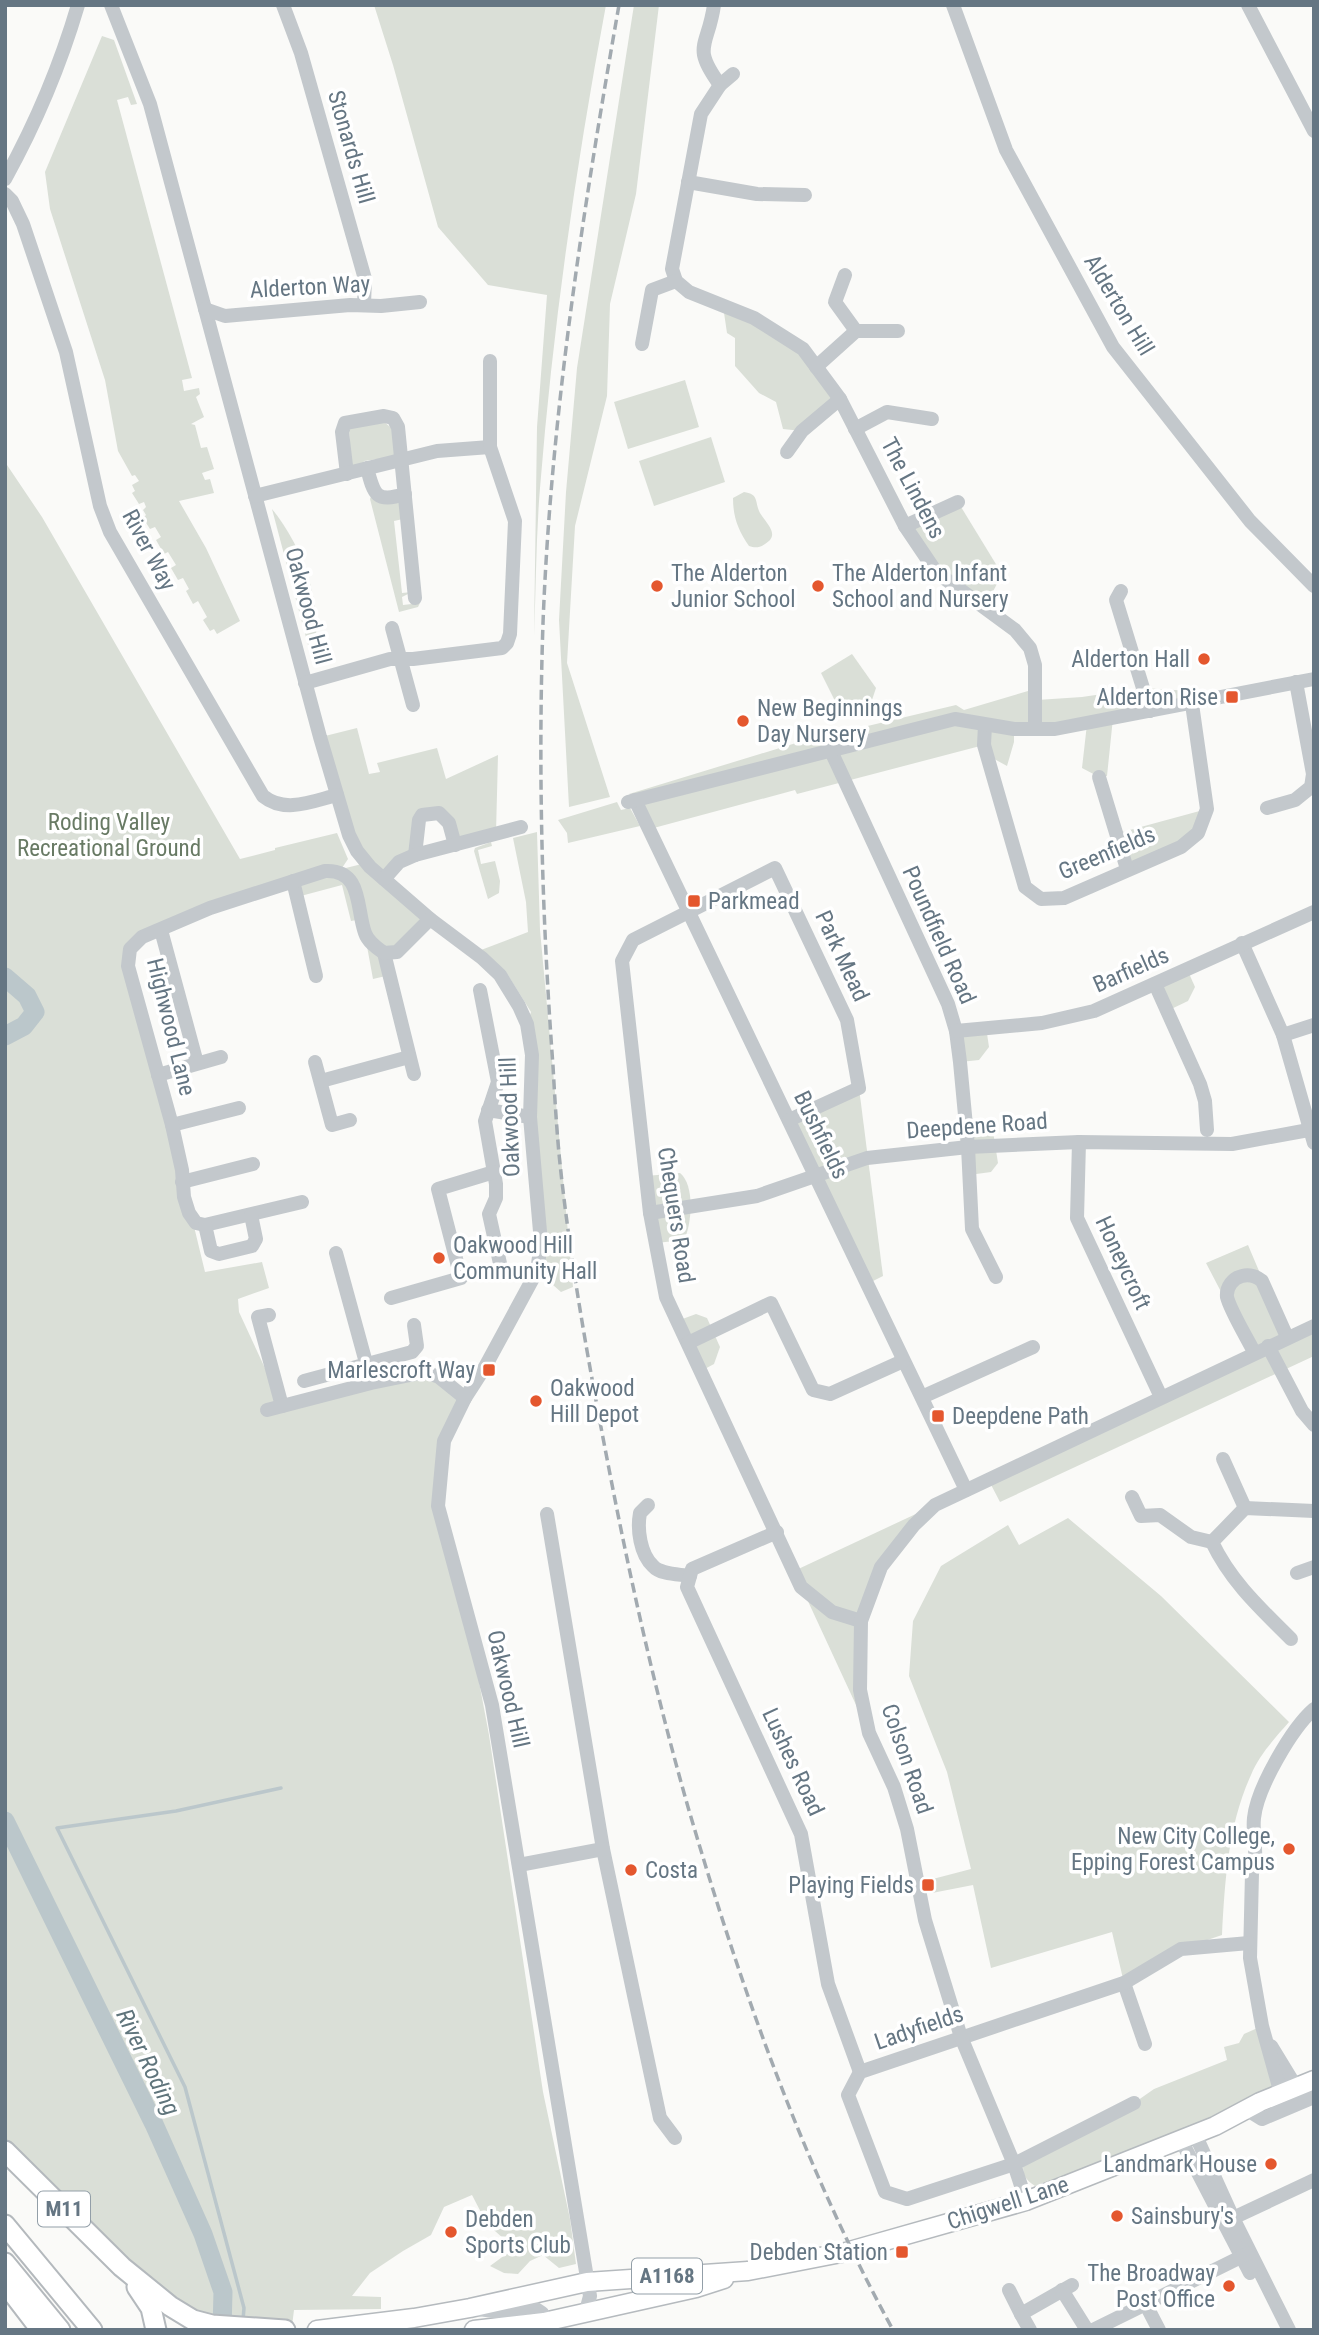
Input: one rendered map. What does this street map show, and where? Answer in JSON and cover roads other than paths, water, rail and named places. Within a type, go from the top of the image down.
[{"type":"highway","name":"M11","points":[[5,2151],[122,2267],[170,2306],[193,2319],[212,2325],[285,2330]]},
{"type":"highway","name":"M11","points":[[5,2225],[86,2323]]},
{"type":"highway","points":[[5,2263],[46,2324]]},
{"type":"highway","name":"M11","points":[[122,2267],[151,2308],[156,2330]]},
{"type":"highway","points":[[5,2283],[46,2324]]},
{"type":"main road","name":"A1168","points":[[1298,2095],[1314,2080]]},
{"type":"main road","name":"Chigwell Lane","points":[[474,2330],[545,2326],[587,2297],[846,2252],[1026,2201],[1222,2123],[1246,2109],[1298,2095]]},
{"type":"main road","name":"Chigwell Lane","points":[[317,2330],[414,2318],[555,2290],[631,2302],[696,2288],[747,2270]]},
{"type":"street","points":[[5,179],[44,102],[64,55],[78,5]]},
{"type":"street","name":"Oakwood Hill","points":[[111,5],[149,104],[305,683],[349,835],[357,851],[384,879],[430,919],[482,958],[499,975],[527,1024],[532,1055],[530,1117],[541,1243],[537,1271],[485,1367],[465,1398],[444,1441],[438,1506],[492,1705],[587,2297]]},
{"type":"street","name":"Stonards Hill","points":[[283,5],[301,53],[365,279],[364,304]]},
{"type":"street","points":[[714,5],[702,50],[706,65],[720,85]]},
{"type":"street","name":"Alderton Hill","points":[[953,5],[1006,150],[1113,347],[1250,521],[1314,586]]},
{"type":"street","points":[[1248,5],[1314,131]]},
{"type":"street","points":[[642,344],[652,290],[676,281],[672,269],[701,114],[720,85],[733,74]]},
{"type":"street","points":[[688,182],[757,194],[805,195]]},
{"type":"street","name":"River Way","points":[[5,194],[12,201],[23,224],[66,352],[100,506],[110,532],[263,796],[271,803],[287,806],[337,795]]},
{"type":"street","points":[[845,275],[835,302],[856,331]]},
{"type":"street","name":"The Lindens","points":[[676,281],[689,292],[754,317],[803,349],[840,399],[905,526],[936,572],[959,592],[1015,630],[1030,648],[1035,664],[1035,729]]},
{"type":"street","name":"Alderton Way","points":[[205,309],[225,316],[420,302]]},
{"type":"street","points":[[816,367],[856,331],[898,331]]},
{"type":"street","points":[[305,683],[390,659],[502,648],[507,643],[510,634],[515,521],[490,447],[490,360]]},
{"type":"street","points":[[787,452],[802,432],[840,399]]},
{"type":"street","name":"The Lindens","points":[[855,429],[887,412],[932,419]]},
{"type":"street","points":[[347,474],[342,432],[345,423],[384,416],[393,418],[398,427],[415,598]]},
{"type":"street","points":[[255,495],[437,452],[490,447]]},
{"type":"street","points":[[367,468],[377,496],[390,499],[405,494]]},
{"type":"street","points":[[905,526],[958,502]]},
{"type":"street","points":[[1121,591],[1116,600],[1150,711]]},
{"type":"street","points":[[392,628],[414,705]]},
{"type":"street","points":[[831,751],[955,719],[985,725],[1055,729],[1314,679]]},
{"type":"street","points":[[1267,807],[1295,800],[1311,787],[1313,774],[1296,682]]},
{"type":"street","name":"Greenfields","points":[[985,725],[984,745],[1025,887],[1041,899],[1064,898],[1181,847],[1198,833],[1206,809],[1192,704]]},
{"type":"street","name":"Bushfields","points":[[831,751],[631,801],[816,1175],[965,1490]]},
{"type":"street","name":"Poundfield Road","points":[[831,751],[948,1004],[956,1031],[968,1147]]},
{"type":"street","points":[[1099,777],[1127,869]]},
{"type":"street","points":[[415,855],[419,820],[422,815],[428,813],[439,813],[449,823],[455,845]]},
{"type":"street","points":[[384,879],[398,862],[415,855],[521,827]]},
{"type":"street","name":"Park Mead","points":[[688,912],[775,868],[847,1020],[859,1088],[789,1120]]},
{"type":"street","name":"Highwood Lane","points":[[251,1214],[256,1239],[253,1246],[219,1254],[211,1251],[205,1225],[196,1223],[188,1213],[172,1125],[128,966],[130,949],[142,937],[210,908],[333,870],[350,880],[357,891],[366,935],[384,953]]},
{"type":"street","points":[[293,881],[316,976]]},
{"type":"street","name":"Chequers Road","points":[[688,912],[633,940],[622,961],[650,1213],[666,1297],[801,1587],[832,1612],[861,1621]]},
{"type":"street","name":"Barfields","points":[[956,1031],[1042,1023],[1094,1011],[1314,912]]},
{"type":"street","points":[[414,1074],[384,953],[397,952],[430,919]]},
{"type":"street","points":[[160,930],[197,1063]]},
{"type":"street","points":[[1242,943],[1283,1035],[1313,1134]]},
{"type":"street","points":[[1155,984],[1200,1084],[1205,1101],[1207,1129]]},
{"type":"street","points":[[480,990],[498,1082],[485,1121],[496,1198],[489,1214],[501,1268]]},
{"type":"street","points":[[1283,1035],[1314,1025]]},
{"type":"street","points":[[159,1075],[221,1057]]},
{"type":"street","points":[[320,1081],[409,1057]]},
{"type":"street","points":[[315,1062],[331,1125],[350,1120]]},
{"type":"street","name":"Highwood Lane","points":[[172,1125],[239,1108]]},
{"type":"street","points":[[488,1110],[530,1117]]},
{"type":"street","name":"Deepdene Road","points":[[650,1213],[757,1196],[867,1158],[968,1147],[1079,1142],[1232,1144],[1313,1134]]},
{"type":"street","name":"Honeycroft","points":[[1079,1142],[1077,1218],[1161,1396]]},
{"type":"street","points":[[968,1147],[972,1229],[996,1278]]},
{"type":"street","points":[[182,1182],[253,1164]]},
{"type":"street","points":[[391,1298],[461,1278],[438,1189],[494,1172]]},
{"type":"street","points":[[205,1225],[302,1202]]},
{"type":"street","points":[[336,1253],[371,1382]]},
{"type":"street","points":[[1254,1352],[1227,1297],[1228,1286],[1236,1278],[1256,1276],[1262,1282],[1287,1338]]},
{"type":"street","points":[[688,1343],[771,1303],[813,1390],[831,1394],[903,1361]]},
{"type":"street","points":[[259,1317],[282,1406]]},
{"type":"street","points":[[304,1381],[412,1352],[416,1346],[414,1325]]},
{"type":"street","name":"Colson Road","points":[[1026,2201],[1014,2164],[961,2037],[925,1920],[907,1829],[894,1787],[869,1732],[860,1690],[861,1621],[881,1567],[914,1525],[935,1505],[1254,1352],[1314,1326]]},
{"type":"street","points":[[1268,1346],[1302,1410],[1314,1424]]},
{"type":"street","points":[[922,1397],[1033,1347]]},
{"type":"street","points":[[267,1410],[371,1382],[425,1372],[439,1377],[465,1398]]},
{"type":"street","points":[[1223,1460],[1245,1508]]},
{"type":"street","points":[[1132,1497],[1141,1516],[1160,1515],[1191,1537],[1212,1542]]},
{"type":"street","points":[[648,1505],[640,1513],[639,1535],[653,1566],[664,1572],[690,1576],[692,1569],[777,1532]]},
{"type":"street","points":[[1212,1542],[1245,1508],[1314,1511]]},
{"type":"street","points":[[547,1514],[603,1849],[660,2118],[675,2138]]},
{"type":"street","points":[[1212,1542],[1222,1562],[1242,1590],[1291,1639]]},
{"type":"street","points":[[1297,1573],[1314,1567]]},
{"type":"street","name":"Lushes Road","points":[[690,1576],[687,1587],[801,1834],[828,1984],[860,2072]]},
{"type":"street","points":[[1298,2095],[1265,2035],[1250,1958],[1252,1873],[1256,1863],[1254,1818],[1263,1786],[1276,1762],[1299,1721],[1314,1709]]},
{"type":"street","points":[[519,1865],[603,1849]]},
{"type":"street","name":"Ladyfields","points":[[1134,2103],[1014,2164],[907,2199],[885,2192],[848,2095],[860,2072],[1124,1983],[1181,1949],[1249,1943]]},
{"type":"street","points":[[1124,1983],[1146,2044]]},
{"type":"street","points":[[1188,2137],[1233,2218],[1245,2254],[1289,2330]]},
{"type":"street","points":[[1188,2137],[1279,2330]]},
{"type":"street","points":[[1233,2218],[1314,2180]]},
{"type":"street","points":[[1093,2330],[1245,2254]]},
{"type":"street","points":[[1021,2314],[1067,2288],[1087,2330]]},
{"type":"street","points":[[545,2326],[546,2302],[555,2290]]},
{"type":"street","points":[[1009,2290],[1030,2330]]},
{"type":"street","points":[[1145,2303],[1159,2330]]},
{"type":"street","points":[[470,2308],[502,2312],[533,2307],[542,2313],[545,2326]]},
{"type":"waterway","name":"River Roding","points":[[5,977],[27,996],[35,1012],[24,1026],[5,1036]]},
{"type":"waterway","points":[[243,2320],[244,2308],[185,2087],[57,1828],[176,1811],[281,1788]]},
{"type":"waterway","name":"River Roding","points":[[5,1821],[154,2124],[203,2234],[223,2292],[222,2330]]},
{"type":"railway","points":[[619,5],[570,313],[553,468],[543,623],[541,789],[544,900],[561,1173],[582,1321],[617,1512],[655,1681],[688,1807],[730,1942],[776,2074],[830,2203],[893,2330]]},
{"type":"place","name":"The Alderton Junior School","points":[[657,586]]},
{"type":"place","name":"The Alderton Infant School and Nursery","points":[[818,586]]},
{"type":"place","name":"Alderton Hall","points":[[1204,659]]},
{"type":"place","name":"Alderton Rise","points":[[1232,697]]},
{"type":"place","name":"New Beginnings Day Nursery","points":[[743,721]]},
{"type":"place","name":"Parkmead","points":[[694,901]]},
{"type":"place","name":"Oakwood Hill Community Hall","points":[[439,1258]]},
{"type":"place","name":"Marlescroft Way","points":[[489,1370]]},
{"type":"place","name":"Oakwood Hill Depot","points":[[536,1401]]},
{"type":"place","name":"Deepdene Path","points":[[938,1416]]},
{"type":"place","name":"New City College, Epping Forest Campus","points":[[1289,1849]]},
{"type":"place","name":"Costa","points":[[631,1870]]},
{"type":"place","name":"Playing Fields","points":[[928,1885]]},
{"type":"place","name":"Landmark House","points":[[1271,2164]]},
{"type":"place","name":"Sainsbury's","points":[[1117,2216]]},
{"type":"place","name":"Debden Sports Club","points":[[451,2232]]},
{"type":"place","name":"Debden Station","points":[[902,2252]]},
{"type":"place","name":"The Broadway Post Office","points":[[1229,2286]]},
{"type":"park label","name":"Roding Valley Recreational Ground","points":[[109,835]]}]
